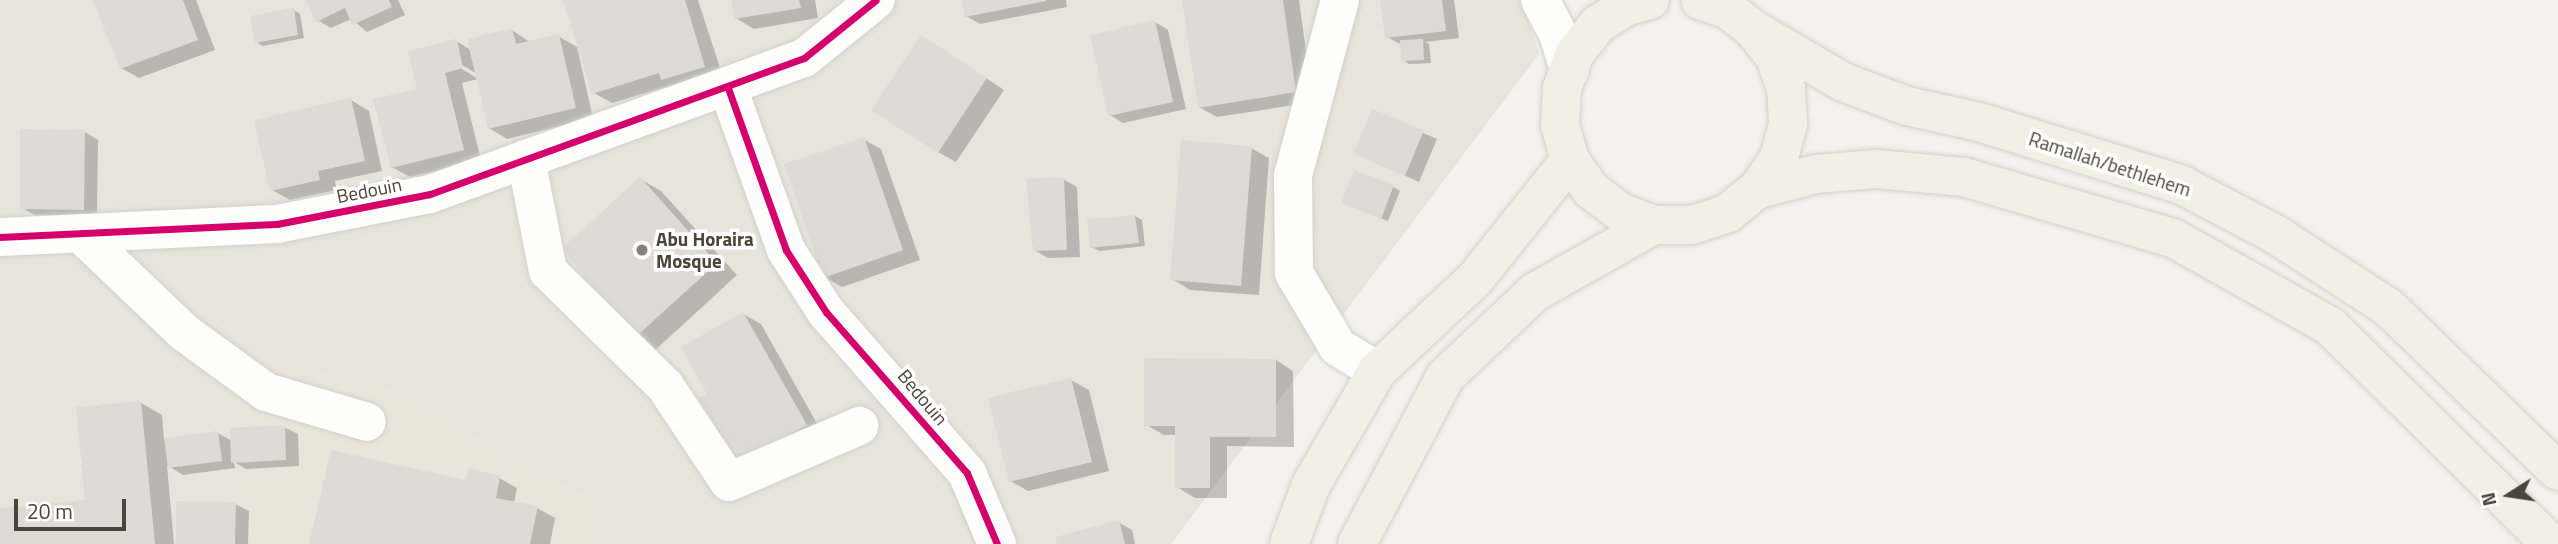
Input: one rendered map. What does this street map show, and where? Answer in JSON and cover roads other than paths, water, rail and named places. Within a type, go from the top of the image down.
[{"type":"main road","points":[[1650,0],[1627,6],[1598,24],[1575,53],[1562,88],[1560,125],[1570,160],[1591,190],[1620,212],[1654,225],[1692,225],[1728,213],[1758,189],[1779,158],[1788,124],[1786,89],[1775,57],[1754,30],[1727,9],[1700,0]]},
{"type":"main road","name":"Ramallah/bethlehem","points":[[1754,30],[1843,82],[1907,106],[1979,122],[2182,185],[2275,233],[2388,307],[2558,471]]},
{"type":"main road","points":[[1289,544],[1311,485],[1377,371],[1475,279],[1570,160]]},
{"type":"main road","points":[[1758,189],[1816,174],[1876,169],[1964,177],[2173,238],[2330,326],[2551,544]]},
{"type":"main road","points":[[1357,544],[1445,377],[1535,292],[1654,225]]},
{"type":"street","name":"Bedouin","points":[[0,237],[277,224],[430,194],[728,88],[804,58],[876,0]]},
{"type":"street","points":[[1339,0],[1293,176],[1294,273],[1338,347],[1377,371]]},
{"type":"street","points":[[1540,0],[1558,34],[1569,71]]},
{"type":"street","name":"Bedouin","points":[[728,88],[786,250],[826,312],[967,474],[997,544]]},
{"type":"street","points":[[526,159],[548,271],[665,386],[729,482],[859,426]]},
{"type":"street","points":[[82,235],[185,333],[266,392],[367,422]]},
{"type":"place","name":"Abu Horaira Mosque","points":[[642,250]]}]
